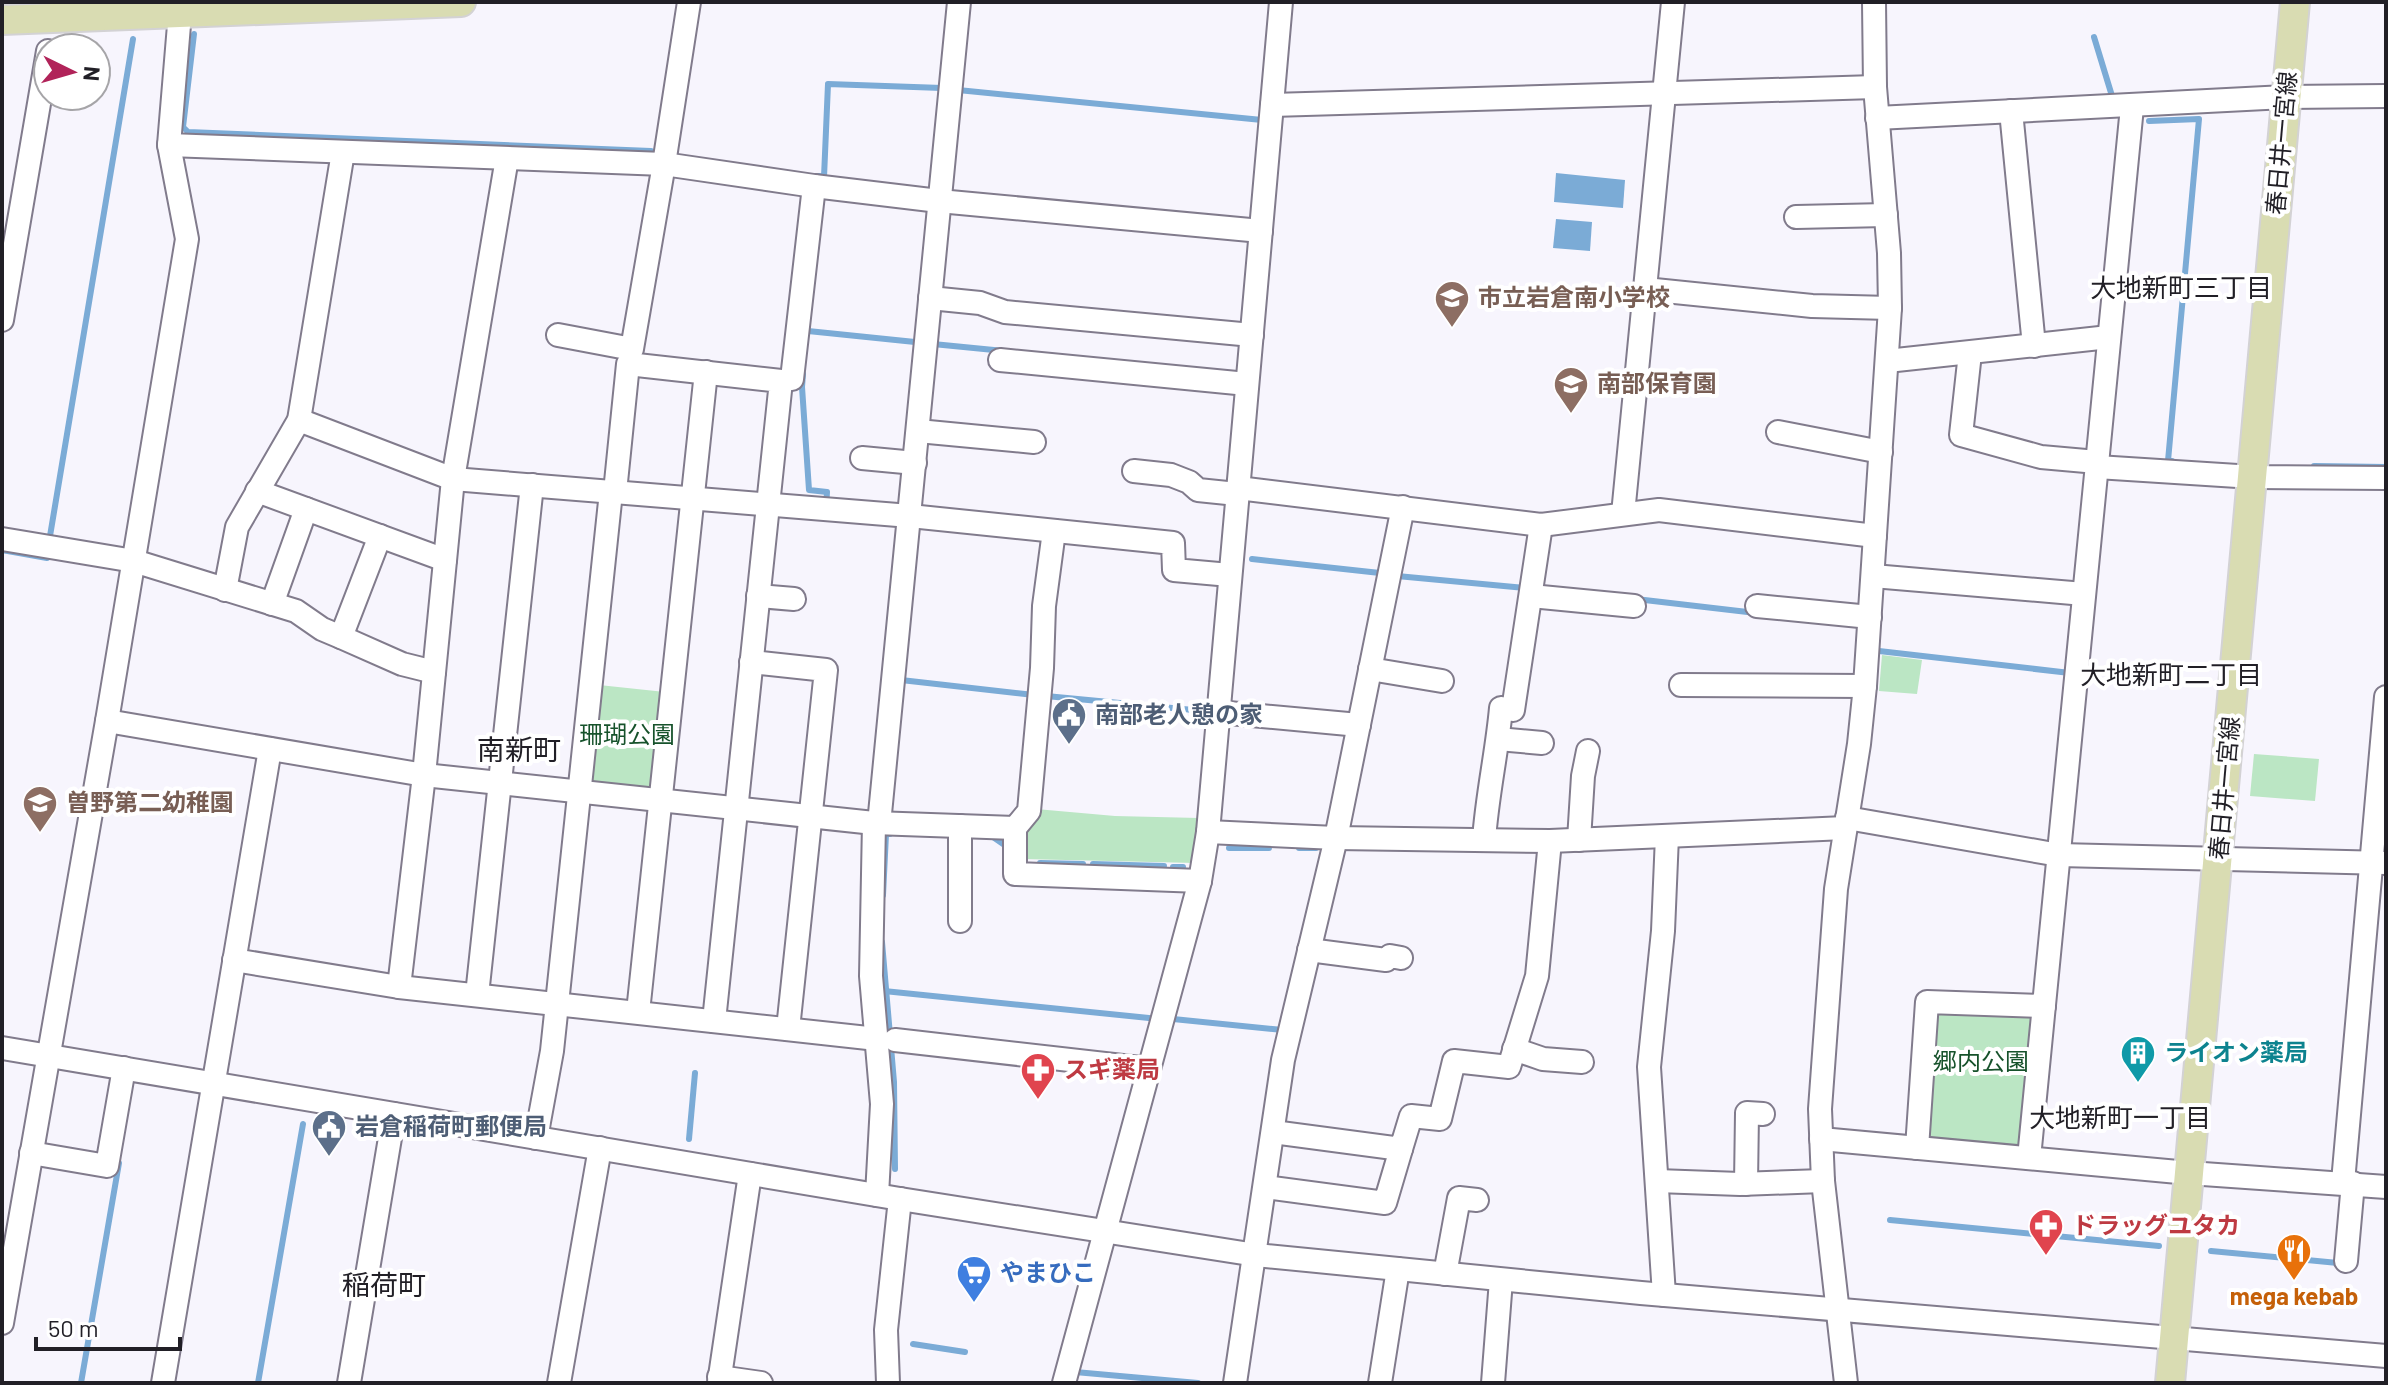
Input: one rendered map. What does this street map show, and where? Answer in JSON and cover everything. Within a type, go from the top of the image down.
[{"type":"main road","points":[[2,20],[461,2]]},
{"type":"main road","name":"春日井一宮線","points":[[2170,1383],[2295,2]]},
{"type":"street","points":[[558,335],[632,349],[689,2]]},
{"type":"street","points":[[877,1195],[886,1039],[871,976],[877,823],[959,2]]},
{"type":"street","points":[[1064,1383],[1200,881],[1208,832],[1281,2]]},
{"type":"street","points":[[1623,514],[1673,2]]},
{"type":"street","points":[[1846,1383],[1823,1181],[1820,1109],[1836,889],[1865,686],[1890,308],[1875,87],[1874,2]]},
{"type":"street","points":[[2,1323],[187,239],[169,145],[180,13]]},
{"type":"street","points":[[51,32],[54,18]]},
{"type":"street","points":[[1272,105],[1875,87]]},
{"type":"street","points":[[1877,118],[2285,97],[2386,96]]},
{"type":"street","points":[[2029,1158],[2132,107]]},
{"type":"street","points":[[2011,111],[2034,346]]},
{"type":"street","points":[[2,320],[37,112]]},
{"type":"street","points":[[169,145],[664,164],[939,201],[1261,231]]},
{"type":"street","points":[[225,590],[237,527],[299,420],[343,152]]},
{"type":"street","points":[[399,987],[424,775],[453,479],[507,158]]},
{"type":"street","points":[[792,379],[814,186]]},
{"type":"street","points":[[1796,217],[1886,215]]},
{"type":"street","points":[[1645,289],[1812,306],[1890,308]]},
{"type":"street","points":[[930,298],[980,303],[1005,312],[1252,335]]},
{"type":"street","points":[[1887,361],[2109,337]]},
{"type":"street","points":[[1970,353],[1961,435],[2041,457],[2097,464],[2253,477],[2386,478]]},
{"type":"street","points":[[1000,360],[1247,384]]},
{"type":"street","points":[[536,1138],[552,1051],[628,364],[781,381],[714,1021]]},
{"type":"street","points":[[638,1012],[706,372]]},
{"type":"street","points":[[299,420],[453,479],[910,516],[1173,543],[1174,570],[1230,575]]},
{"type":"street","points":[[918,431],[1034,442]]},
{"type":"street","points":[[1778,432],[1881,452]]},
{"type":"street","points":[[862,458],[915,463]]},
{"type":"street","points":[[1134,471],[1171,475],[1189,482],[1198,490],[1403,507],[1541,525],[1659,510],[1875,536]]},
{"type":"street","points":[[477,995],[532,485]]},
{"type":"street","points":[[257,491],[445,560]]},
{"type":"street","points":[[1242,1382],[1283,1060],[1336,838],[1403,507]]},
{"type":"street","points":[[272,604],[306,509]]},
{"type":"street","points":[[1484,840],[1501,708],[1513,710],[1541,525]]},
{"type":"street","points":[[1054,531],[1044,606],[1042,668],[1029,811],[1015,828],[1015,874],[1200,881]]},
{"type":"street","points":[[341,637],[380,536]]},
{"type":"street","points":[[2,539],[134,561],[296,611],[322,629],[402,664],[434,672]]},
{"type":"street","points":[[1873,576],[2084,594]]},
{"type":"street","points":[[758,596],[794,599]]},
{"type":"street","points":[[1531,596],[1634,606]]},
{"type":"street","points":[[1757,606],[1870,617]]},
{"type":"street","points":[[751,662],[826,670],[788,1029]]},
{"type":"street","points":[[1370,669],[1442,681]]},
{"type":"street","points":[[1681,685],[1865,686]]},
{"type":"street","points":[[2346,1261],[2348,1183],[2379,863],[2386,697]]},
{"type":"street","points":[[1218,712],[1359,725]]},
{"type":"street","points":[[107,721],[424,775],[877,823],[1015,828]]},
{"type":"street","points":[[1498,739],[1542,743]]},
{"type":"street","points":[[163,1383],[270,749]]},
{"type":"street","points":[[1579,840],[1583,776],[1588,751]]},
{"type":"street","points":[[1208,832],[1336,838],[1550,841],[1846,823],[2059,855],[2379,863]]},
{"type":"street","points":[[960,826],[960,921]]},
{"type":"street","points":[[1664,1295],[1649,1067],[1663,931],[1667,836]]},
{"type":"street","points":[[1266,1187],[1385,1203],[1411,1116],[1440,1119],[1454,1061],[1509,1067],[1537,976],[1550,841]]},
{"type":"street","points":[[1309,950],[1386,960],[1390,956],[1401,958]]},
{"type":"street","points":[[234,960],[399,987],[1149,1069]]},
{"type":"street","points":[[1917,1148],[1927,1002],[2044,1006]]},
{"type":"street","points":[[2,1048],[900,1199],[1256,1255],[1664,1295],[2386,1356]]},
{"type":"street","points":[[1514,1049],[1543,1059],[1582,1062]]},
{"type":"street","points":[[31,1153],[107,1166],[124,1068]]},
{"type":"street","points":[[1746,1184],[1747,1113],[1763,1114]]},
{"type":"street","points":[[349,1383],[394,1114]]},
{"type":"street","points":[[1273,1132],[1401,1149]]},
{"type":"street","points":[[1821,1139],[2189,1173],[2386,1187]]},
{"type":"street","points":[[559,1383],[600,1148]]},
{"type":"street","points":[[750,1174],[719,1380],[761,1383]]},
{"type":"street","points":[[1657,1181],[1746,1184],[1823,1181]]},
{"type":"street","points":[[1445,1274],[1459,1198],[1477,1200]]},
{"type":"street","points":[[888,1383],[886,1330],[900,1199]]},
{"type":"street","points":[[1380,1383],[1398,1269]]},
{"type":"street","points":[[1493,1383],[1501,1280]]},
{"type":"green space","points":[[1882,655],[1922,660],[1917,694],[1879,691]]},
{"type":"green space","name":"珊瑚公園","points":[[599,685],[665,692],[655,786],[648,791],[595,785],[590,779]]},
{"type":"green space","points":[[2254,754],[2319,759],[2315,801],[2250,796]]},
{"type":"green space","points":[[1036,809],[1115,816],[1199,818],[1195,863],[1023,859],[1024,833]]},
{"type":"green space","name":"郷内公園","points":[[1939,1009],[2037,1016],[2023,1139],[2014,1148],[1934,1141],[1927,1134],[1932,1016]]},
{"type":"water","points":[[1556,173],[1625,180],[1623,208],[1554,202]]},
{"type":"water","points":[[1556,219],[1592,222],[1590,251],[1553,248]]},
{"type":"waterway","points":[[194,34],[183,127],[188,132],[651,151]]},
{"type":"waterway","points":[[2094,37],[2112,96]]},
{"type":"waterway","points":[[50,536],[133,39]]},
{"type":"waterway","points":[[819,176],[824,177],[828,84],[942,88]]},
{"type":"waterway","points":[[958,90],[1262,120]]},
{"type":"waterway","points":[[2149,121],[2199,119],[2168,461],[2172,461]]},
{"type":"waterway","points":[[808,331],[915,342]]},
{"type":"waterway","points":[[933,344],[1004,351]]},
{"type":"waterway","points":[[803,374],[809,490],[827,492],[826,507]]},
{"type":"waterway","points":[[2314,466],[2386,467]]},
{"type":"waterway","points":[[2,550],[47,558]]},
{"type":"waterway","points":[[1252,559],[1380,573]]},
{"type":"waterway","points":[[1397,576],[1525,588]]},
{"type":"waterway","points":[[1636,599],[1756,613]]},
{"type":"waterway","points":[[1879,651],[2070,673]]},
{"type":"waterway","points":[[901,680],[1034,695]]},
{"type":"waterway","points":[[1046,696],[1204,711]]},
{"type":"waterway","points":[[883,895],[886,834],[890,834]]},
{"type":"waterway","points":[[988,837],[1006,846],[1006,850]]},
{"type":"waterway","points":[[1229,848],[1269,848]]},
{"type":"waterway","points":[[1299,848],[1316,848]]},
{"type":"waterway","points":[[1040,863],[1083,864]]},
{"type":"waterway","points":[[1093,864],[1164,866]]},
{"type":"waterway","points":[[1173,867],[1183,867]]},
{"type":"waterway","points":[[882,942],[894,1082],[895,1169]]},
{"type":"waterway","points":[[884,991],[1149,1018]]},
{"type":"waterway","points":[[1173,1019],[1283,1030]]},
{"type":"waterway","points":[[689,1139],[695,1073]]},
{"type":"waterway","points":[[258,1383],[303,1124]]},
{"type":"waterway","points":[[81,1383],[119,1163]]},
{"type":"waterway","points":[[1890,1220],[2159,1246]]},
{"type":"waterway","points":[[2211,1251],[2338,1263]]},
{"type":"waterway","points":[[913,1344],[965,1352]]},
{"type":"waterway","points":[[1075,1372],[1198,1383]]},
{"type":"place","name":"市立岩倉南小学校","points":[[1452,329]]},
{"type":"place","name":"南部保育園","points":[[1571,415]]},
{"type":"place","name":"南部老人憩の家","points":[[1069,746]]},
{"type":"place","name":"曽野第二幼稚園","points":[[40,834]]},
{"type":"place","name":"ライオン薬局","points":[[2138,1084]]},
{"type":"place","name":"スギ薬局","points":[[1038,1101]]},
{"type":"place","name":"岩倉稲荷町郵便局","points":[[329,1158]]},
{"type":"place","name":"ドラッグユタカ","points":[[2046,1257]]},
{"type":"place","name":"mega kebab","points":[[2294,1282]]},
{"type":"place","name":"やまひこ","points":[[974,1304]]},
{"type":"district","name":"大地新町三丁目","points":[[2181,288]]},
{"type":"district","name":"大地新町二丁目","points":[[2171,675]]},
{"type":"district","name":"南新町","points":[[519,750]]},
{"type":"district","name":"大地新町一丁目","points":[[2120,1118]]},
{"type":"district","name":"稲荷町","points":[[384,1285]]}]
